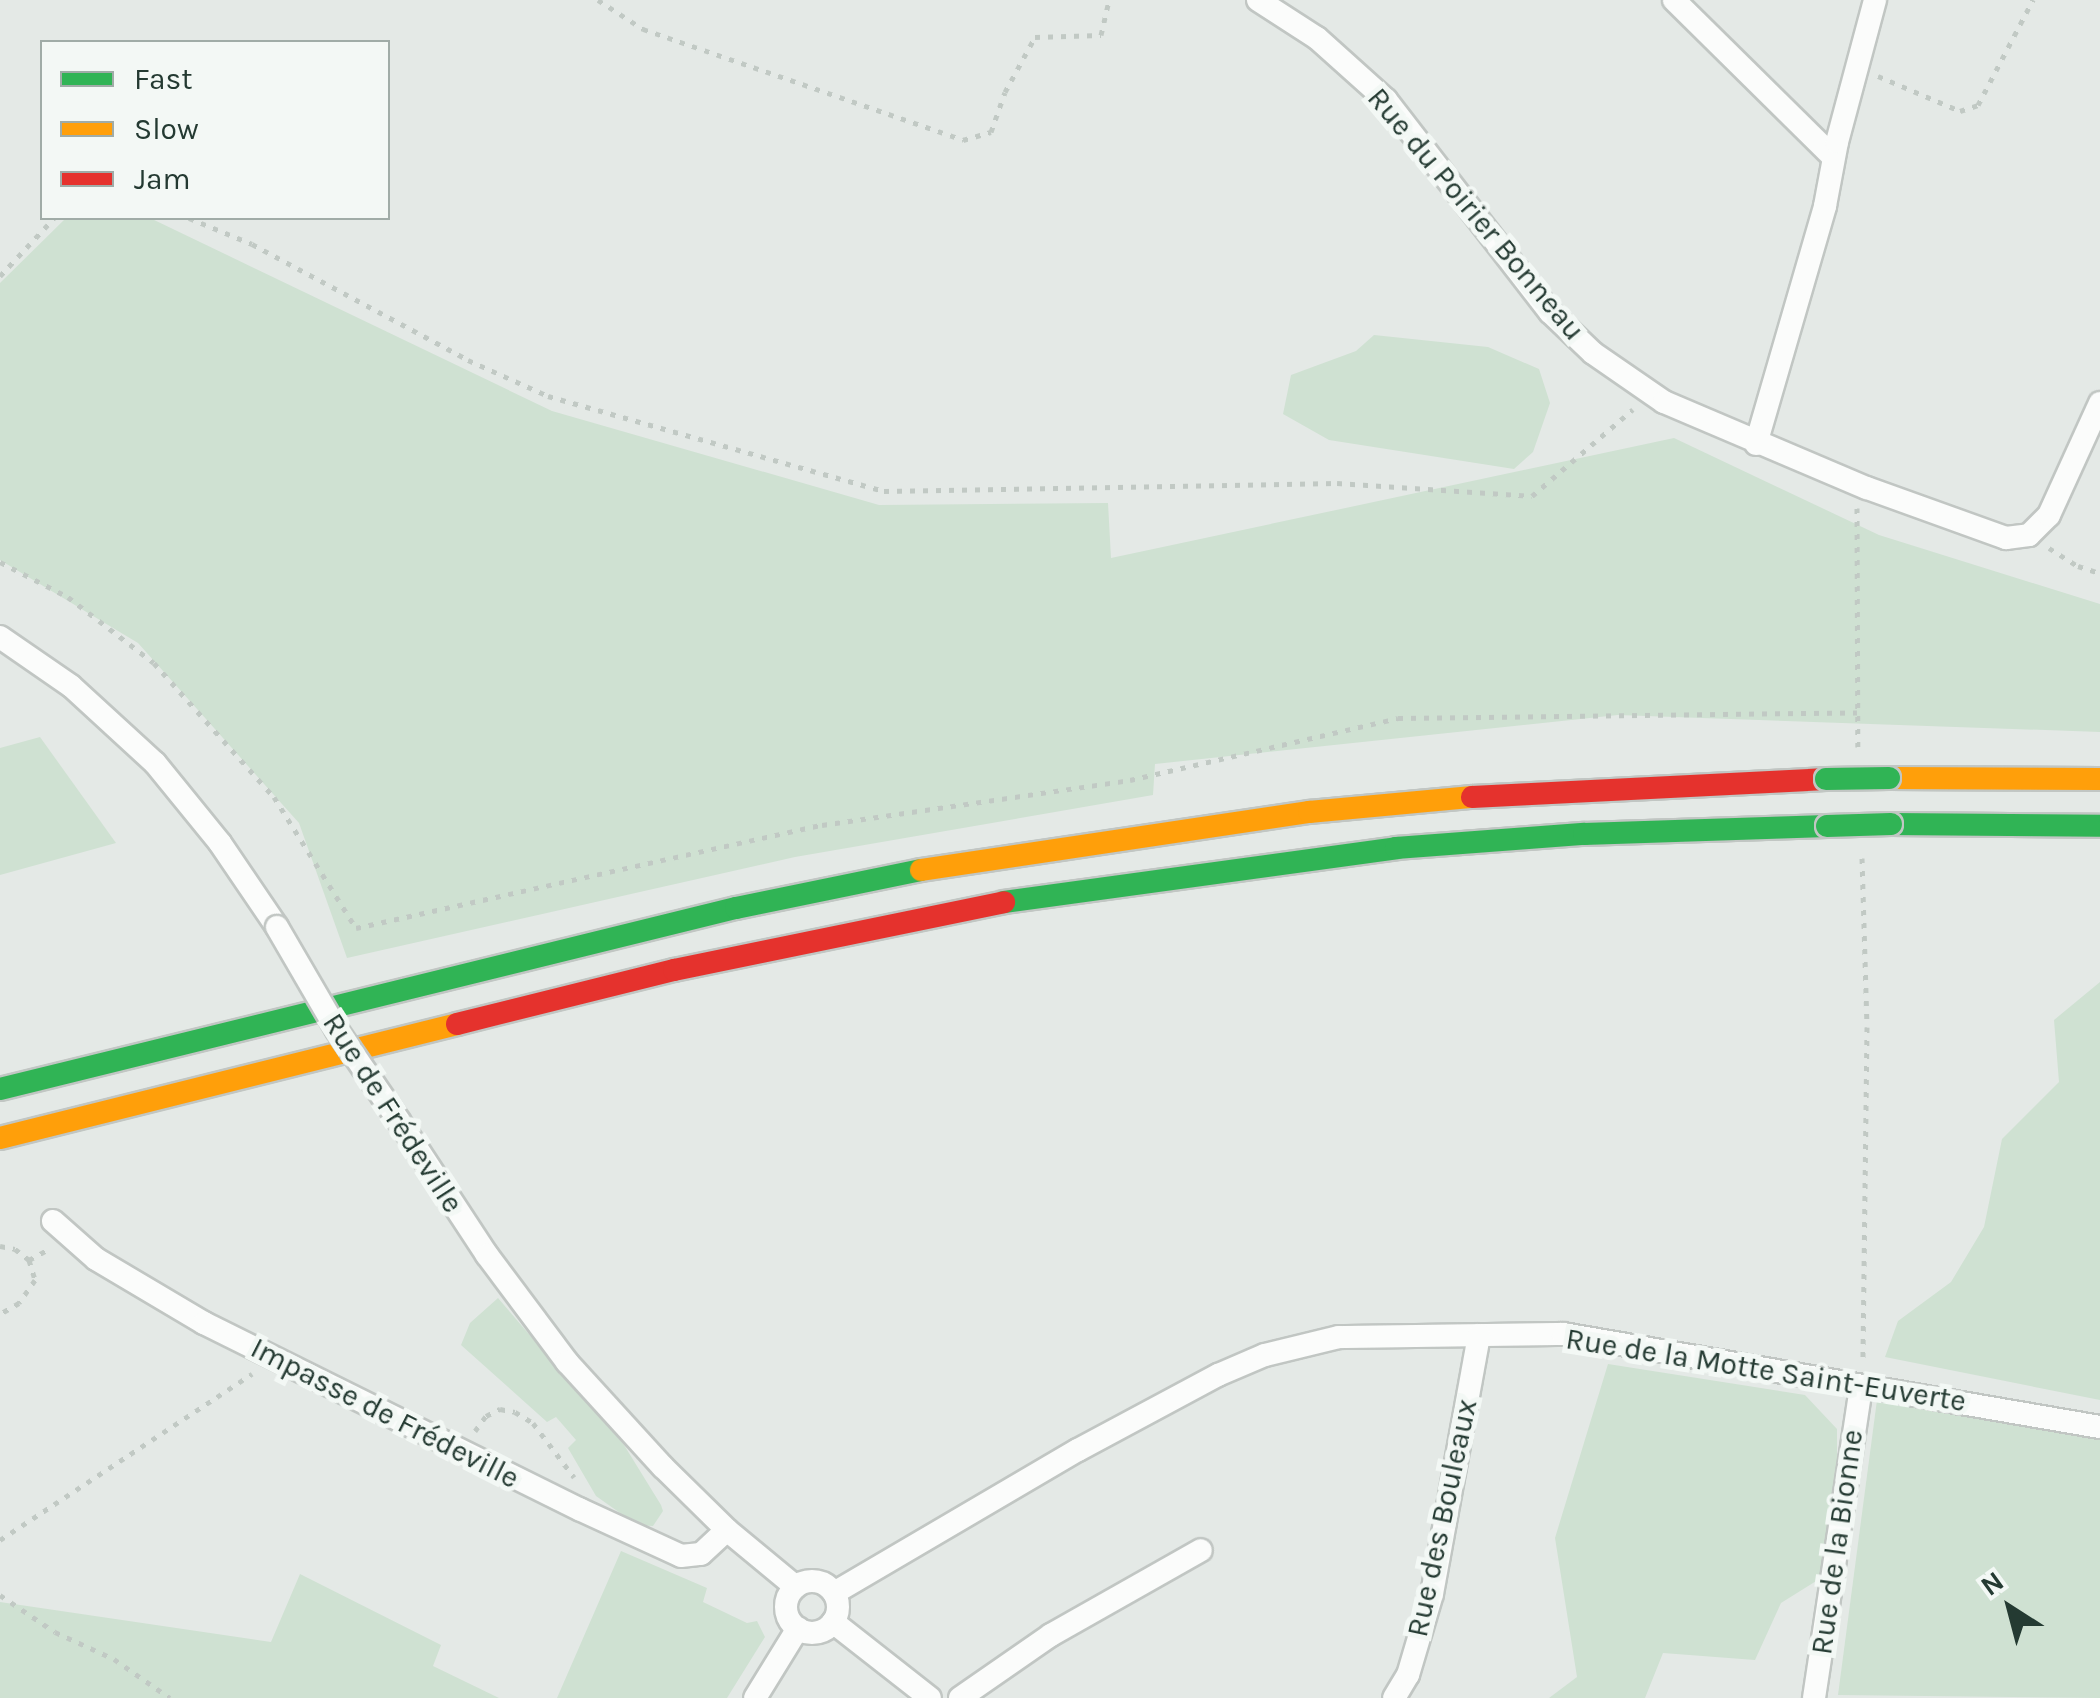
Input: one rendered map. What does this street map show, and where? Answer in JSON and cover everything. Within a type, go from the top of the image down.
[{"type":"highway","points":[[0,1089],[736,908],[960,862],[1309,812],[1554,790],[1826,779],[2100,779]]},
{"type":"highway","points":[[0,1138],[655,975],[993,904],[1184,874],[1396,848],[1584,834],[1891,824],[2100,826]]},
{"type":"street","name":"Rue du Poirier Bonneau","points":[[1258,0],[1318,38],[1386,100],[1550,312],[1593,353],[1652,394],[1756,444],[1867,488],[2006,538],[2030,535]]},
{"type":"street","points":[[1674,0],[1834,157]]},
{"type":"street","points":[[1756,444],[1825,206],[1875,0]]},
{"type":"street","points":[[2030,535],[2048,515],[2100,403]]},
{"type":"street","name":"Rue de Frédeville","points":[[0,636],[70,686],[155,763],[220,843],[277,927],[337,1030],[486,1255],[567,1362],[727,1530],[796,1587]]},
{"type":"street","name":"Impasse de Frédeville","points":[[53,1221],[96,1258],[204,1323],[580,1510],[681,1556],[701,1554],[727,1530]]},
{"type":"street","name":"Rue de la Motte Saint-Euverte","points":[[834,1593],[1078,1450],[1265,1354],[1339,1336],[1562,1334],[2100,1426]]},
{"type":"street","name":"Rue des Bouleaux","points":[[1394,1698],[1408,1675],[1432,1594],[1479,1335]]},
{"type":"street","name":"Rue de la Bionne","points":[[1814,1698],[1860,1386]]},
{"type":"street","points":[[960,1698],[1051,1635],[1200,1550]]},
{"type":"street","points":[[812,1581],[834,1593],[838,1610],[833,1622],[816,1633],[798,1628],[786,1610],[796,1587],[812,1581]]},
{"type":"street","points":[[833,1622],[930,1698]]},
{"type":"street","points":[[754,1698],[798,1628]]},
{"type":"path","points":[[598,0],[644,29],[964,140],[990,132],[1004,92],[1035,37],[1101,35],[1109,0]]},
{"type":"path","points":[[1857,67],[1960,111],[1978,106],[2034,0]]},
{"type":"path","points":[[0,276],[52,220]]},
{"type":"path","points":[[195,220],[252,244],[468,360],[548,396],[884,491],[1336,484],[1532,496],[1652,394]]},
{"type":"path","points":[[1859,765],[1856,515],[1857,504],[1867,488]]},
{"type":"path","points":[[2030,535],[2078,566],[2100,573]]},
{"type":"path","points":[[0,562],[68,598],[154,663],[274,798],[356,928],[822,824],[1130,780],[1398,718],[1858,712]]},
{"type":"path","points":[[1860,1386],[1865,1338],[1862,855]]},
{"type":"path","points":[[0,1246],[15,1249],[29,1260],[34,1280],[19,1303],[0,1314]]},
{"type":"path","points":[[0,1540],[275,1358]]},
{"type":"path","points":[[476,1458],[475,1427],[500,1409],[516,1412],[533,1423],[568,1468],[581,1492],[580,1510]]},
{"type":"path","points":[[0,1595],[55,1632],[114,1658],[170,1698]]},
{"type":"green space","points":[[64,220],[154,220],[552,411],[879,505],[1108,503],[1111,558],[1674,438],[1879,535],[2100,604],[2100,732],[1618,715],[1155,764],[1153,795],[795,857],[347,958],[299,823],[138,643],[0,560],[0,283]]},
{"type":"green space","points":[[1374,335],[1488,347],[1539,369],[1550,403],[1533,452],[1514,469],[1329,440],[1283,414],[1291,375],[1356,351]]},
{"type":"green space","points":[[40,737],[116,843],[0,875],[0,748]]},
{"type":"green space","points":[[2100,982],[2100,1400],[1885,1357],[1898,1321],[1951,1282],[1984,1227],[2002,1139],[2059,1082],[2054,1020]]},
{"type":"green space","points":[[498,1298],[624,1445],[661,1505],[663,1511],[653,1526],[637,1525],[596,1496],[568,1448],[576,1440],[556,1417],[547,1422],[461,1345],[470,1323]]},
{"type":"green space","points":[[1608,1364],[1805,1395],[1837,1429],[1837,1568],[1781,1603],[1755,1660],[1663,1653],[1645,1698],[1549,1698],[1577,1677],[1555,1538]]},
{"type":"green space","points":[[1877,1400],[2100,1440],[2100,1698],[1838,1695]]},
{"type":"green space","points":[[621,1551],[707,1588],[703,1602],[747,1623],[757,1621],[765,1637],[727,1698],[557,1698]]},
{"type":"green space","points":[[300,1574],[441,1645],[433,1666],[499,1698],[0,1698],[0,1602],[271,1642]]},
{"type":"traffic: fast","points":[[1826,779],[1889,778]]},
{"type":"traffic: fast","points":[[1891,824],[2100,826]]},
{"type":"traffic: fast","points":[[1827,826],[1891,824]]},
{"type":"traffic: fast","points":[[1004,902],[1396,848],[1584,834],[1827,826]]},
{"type":"traffic: fast","points":[[0,1089],[736,908],[921,870]]},
{"type":"traffic: slow","points":[[1889,778],[2100,779]]},
{"type":"traffic: slow","points":[[921,870],[1309,812],[1472,797]]},
{"type":"traffic: slow","points":[[0,1138],[457,1024]]},
{"type":"traffic: jam","points":[[1472,797],[1826,779]]},
{"type":"traffic: jam","points":[[457,1024],[674,970],[1004,902]]}]
